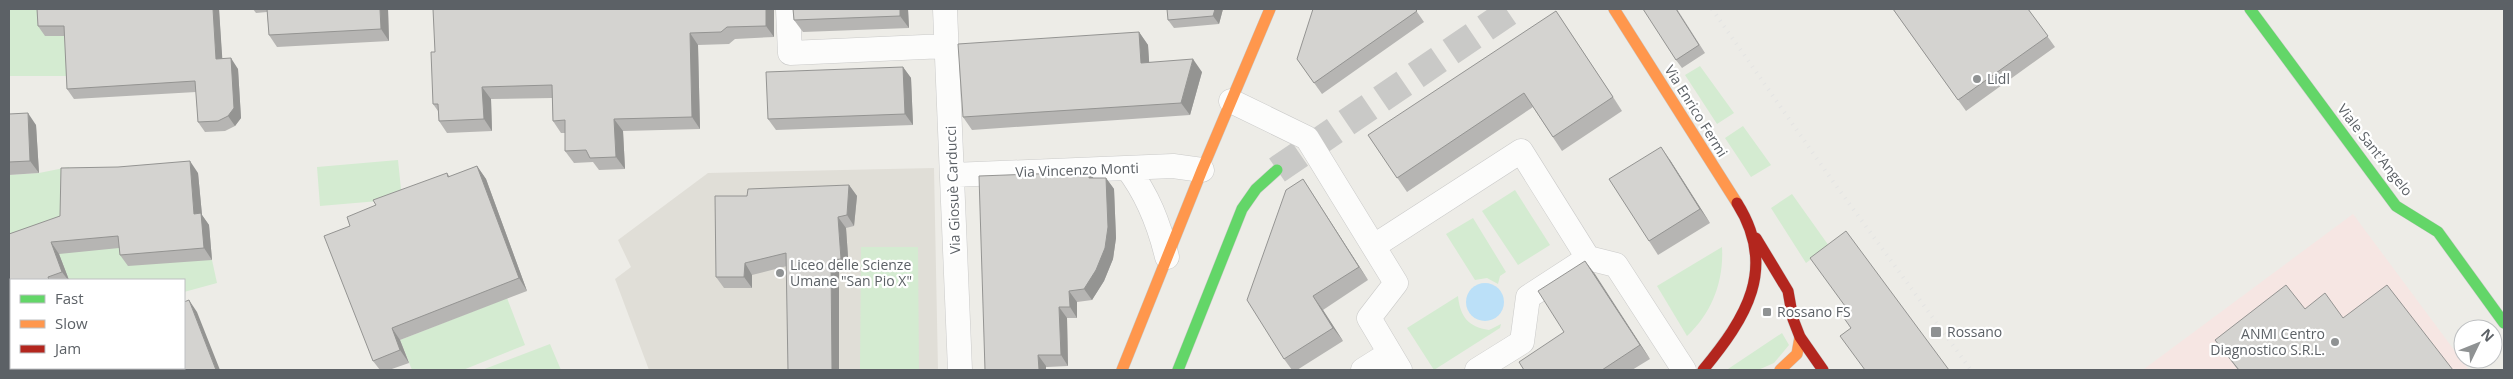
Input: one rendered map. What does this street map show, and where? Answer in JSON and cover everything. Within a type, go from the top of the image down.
[{"type":"street","points":[[788,9],[790,53],[946,46]]},
{"type":"street","name":"Via Giosuè Carducci","points":[[945,9],[960,370]]},
{"type":"street","points":[[1122,370],[1202,170],[1270,9]]},
{"type":"street","name":"Via Enrico Fermi","points":[[1614,9],[1746,218],[1751,230]]},
{"type":"street","name":"Viale Sant'Angelo","points":[[2250,9],[2396,206],[2438,232],[2504,323]]},
{"type":"street","points":[[1231,101],[1307,138],[1396,283],[1369,318],[1395,362],[1363,370]]},
{"type":"street","points":[[1374,246],[1520,151],[1588,258],[1616,265],[1684,370]]},
{"type":"street","name":"Via Vincenzo Monti","points":[[952,175],[1174,166],[1202,170]]},
{"type":"street","points":[[1127,168],[1139,183],[1153,210],[1168,257]]},
{"type":"street","points":[[1178,370],[1222,254],[1242,209],[1256,189],[1277,170]]},
{"type":"street","points":[[1751,230],[1788,291],[1793,319],[1800,337],[1823,370]]},
{"type":"street","points":[[1703,370],[1734,332],[1751,298],[1757,266],[1751,230]]},
{"type":"street","points":[[1479,370],[1522,342],[1528,297],[1588,258]]},
{"type":"street","points":[[1781,370],[1797,354],[1800,337]]},
{"type":"street","points":[[1781,370],[1800,368]]},
{"type":"shaded area","name":"Liceo delle Scienze Umane \"San Pio X\"","points":[[934,168],[938,370],[649,370],[615,279],[631,267],[618,240],[708,173]]},
{"type":"shaded area","points":[[2353,214],[2453,348],[2453,369],[2469,370],[2144,369]]},
{"type":"green space","points":[[9,9],[44,9],[71,36],[73,76],[9,76]]},
{"type":"green space","points":[[1700,66],[1734,113],[1717,124],[1685,75]]},
{"type":"green space","points":[[1743,126],[1771,165],[1751,177],[1725,138]]},
{"type":"green space","points":[[398,160],[402,199],[320,206],[317,167]]},
{"type":"green space","points":[[69,167],[68,213],[126,248],[212,260],[217,283],[185,292],[185,279],[67,279],[9,249],[9,175],[39,173]]},
{"type":"green space","points":[[1515,190],[1550,245],[1518,265],[1482,211]]},
{"type":"green space","points":[[1792,194],[1829,246],[1806,263],[1771,208]]},
{"type":"green space","points":[[1473,218],[1506,272],[1500,276],[1498,284],[1487,278],[1475,280],[1446,234]]},
{"type":"green space","points":[[861,247],[918,247],[919,370],[860,370]]},
{"type":"green space","points":[[1722,247],[1721,272],[1715,296],[1696,327],[1687,336],[1657,286]]},
{"type":"green space","points":[[1458,296],[1463,315],[1470,323],[1489,330],[1501,324],[1500,328],[1434,370],[1407,328]]},
{"type":"green space","points":[[507,298],[525,345],[463,370],[412,370],[400,340]]},
{"type":"green space","points":[[1782,333],[1789,345],[1774,363],[1758,370],[1728,369]]},
{"type":"green space","points":[[550,344],[561,370],[482,370]]},
{"type":"water","points":[[1485,283],[1498,289],[1504,302],[1498,315],[1485,321],[1472,315],[1466,302],[1472,289]]},
{"type":"building","points":[[37,9],[213,9],[216,59],[231,58],[234,108],[228,116],[218,121],[198,122],[195,81],[67,89],[64,26],[38,26]]},
{"type":"building","points":[[267,9],[380,9],[381,29],[269,35]]},
{"type":"building","points":[[433,9],[766,9],[766,26],[727,27],[721,32],[690,33],[692,117],[614,119],[616,157],[590,158],[586,150],[565,151],[565,120],[553,121],[552,85],[482,87],[484,119],[439,121],[438,104],[433,104],[431,52],[435,52]]},
{"type":"building","points":[[793,9],[900,9],[900,16],[794,20]]},
{"type":"building","points":[[1167,9],[1215,9],[1213,16],[1168,20]]},
{"type":"building","points":[[1313,9],[1415,9],[1417,11],[1314,83],[1297,59]]},
{"type":"building","points":[[1643,9],[1676,9],[1699,45],[1676,60]]},
{"type":"building","name":"Lidl","points":[[1893,9],[2028,9],[2048,36],[1958,100]]},
{"type":"building","points":[[1556,11],[1613,97],[1553,137],[1524,93],[1397,178],[1368,135]]},
{"type":"building","points":[[1139,32],[1141,63],[1193,59],[1181,103],[963,117],[958,44]]},
{"type":"building","points":[[903,67],[905,114],[768,119],[766,72]]},
{"type":"building","points":[[28,113],[30,161],[9,162],[9,114]]},
{"type":"building","points":[[1661,147],[1700,209],[1649,241],[1609,179]]},
{"type":"building","points":[[190,161],[194,214],[201,213],[204,248],[120,255],[118,236],[51,242],[62,272],[48,277],[49,279],[10,279],[10,348],[9,234],[60,216],[61,168],[118,167]]},
{"type":"building","points":[[477,166],[519,278],[392,328],[400,350],[373,361],[324,236],[350,226],[347,217],[376,205],[373,200],[447,173],[448,177]]},
{"type":"building","points":[[1089,172],[1089,178],[1106,178],[1108,227],[1105,248],[1096,270],[1084,289],[1069,291],[1070,307],[1059,307],[1061,355],[1038,355],[1039,370],[985,370],[979,176]]},
{"type":"building","points":[[1303,179],[1359,267],[1313,296],[1333,328],[1284,359],[1247,300],[1286,190]]},
{"type":"building","name":"Liceo delle Scienze Umane \"San Pio X\"","points":[[849,185],[847,215],[838,217],[841,259],[831,260],[832,370],[788,370],[786,253],[745,263],[744,277],[716,277],[715,196],[747,196],[748,189]]},
{"type":"building","points":[[1846,231],[1949,370],[1865,370],[1840,336],[1851,328],[1839,311],[1845,306],[1810,258]]},
{"type":"building","points":[[1585,261],[1640,345],[1602,370],[1524,370],[1519,362],[1564,332],[1538,291]]},
{"type":"building","name":"ANMI Centro Diagnostico S.R.L.","points":[[2286,285],[2305,309],[2325,293],[2343,318],[2387,285],[2453,370],[2239,370],[2215,340]]},
{"type":"building","points":[[189,300],[216,370],[138,370],[185,369],[185,302]]},
{"type":"tunnel","points":[[1277,170],[1513,9]]},
{"type":"railway","points":[[1712,9],[1829,176],[1971,370]]},
{"type":"traffic: fast","points":[[2250,9],[2396,206],[2438,232],[2504,323]]},
{"type":"traffic: fast","points":[[1178,370],[1242,209],[1256,189],[1277,170]]},
{"type":"traffic: slow","points":[[1122,370],[1202,170],[1270,9]]},
{"type":"traffic: slow","points":[[1614,9],[1737,203]]},
{"type":"traffic: slow","points":[[1780,370],[1797,354],[1800,337]]},
{"type":"traffic: jam","points":[[1703,370],[1732,331],[1752,291],[1756,271],[1755,249],[1749,227],[1737,203]]},
{"type":"traffic: jam","points":[[1756,238],[1788,291],[1793,319],[1800,337],[1823,370]]},
{"type":"place","name":"Lidl","points":[[1977,79]]},
{"type":"place","name":"Liceo delle Scienze Umane \"San Pio X\"","points":[[780,273]]},
{"type":"place","name":"Rossano FS","points":[[1767,312]]},
{"type":"place","name":"Rossano","points":[[1936,332]]},
{"type":"place","name":"ANMI Centro Diagnostico S.R.L.","points":[[2335,342]]}]
